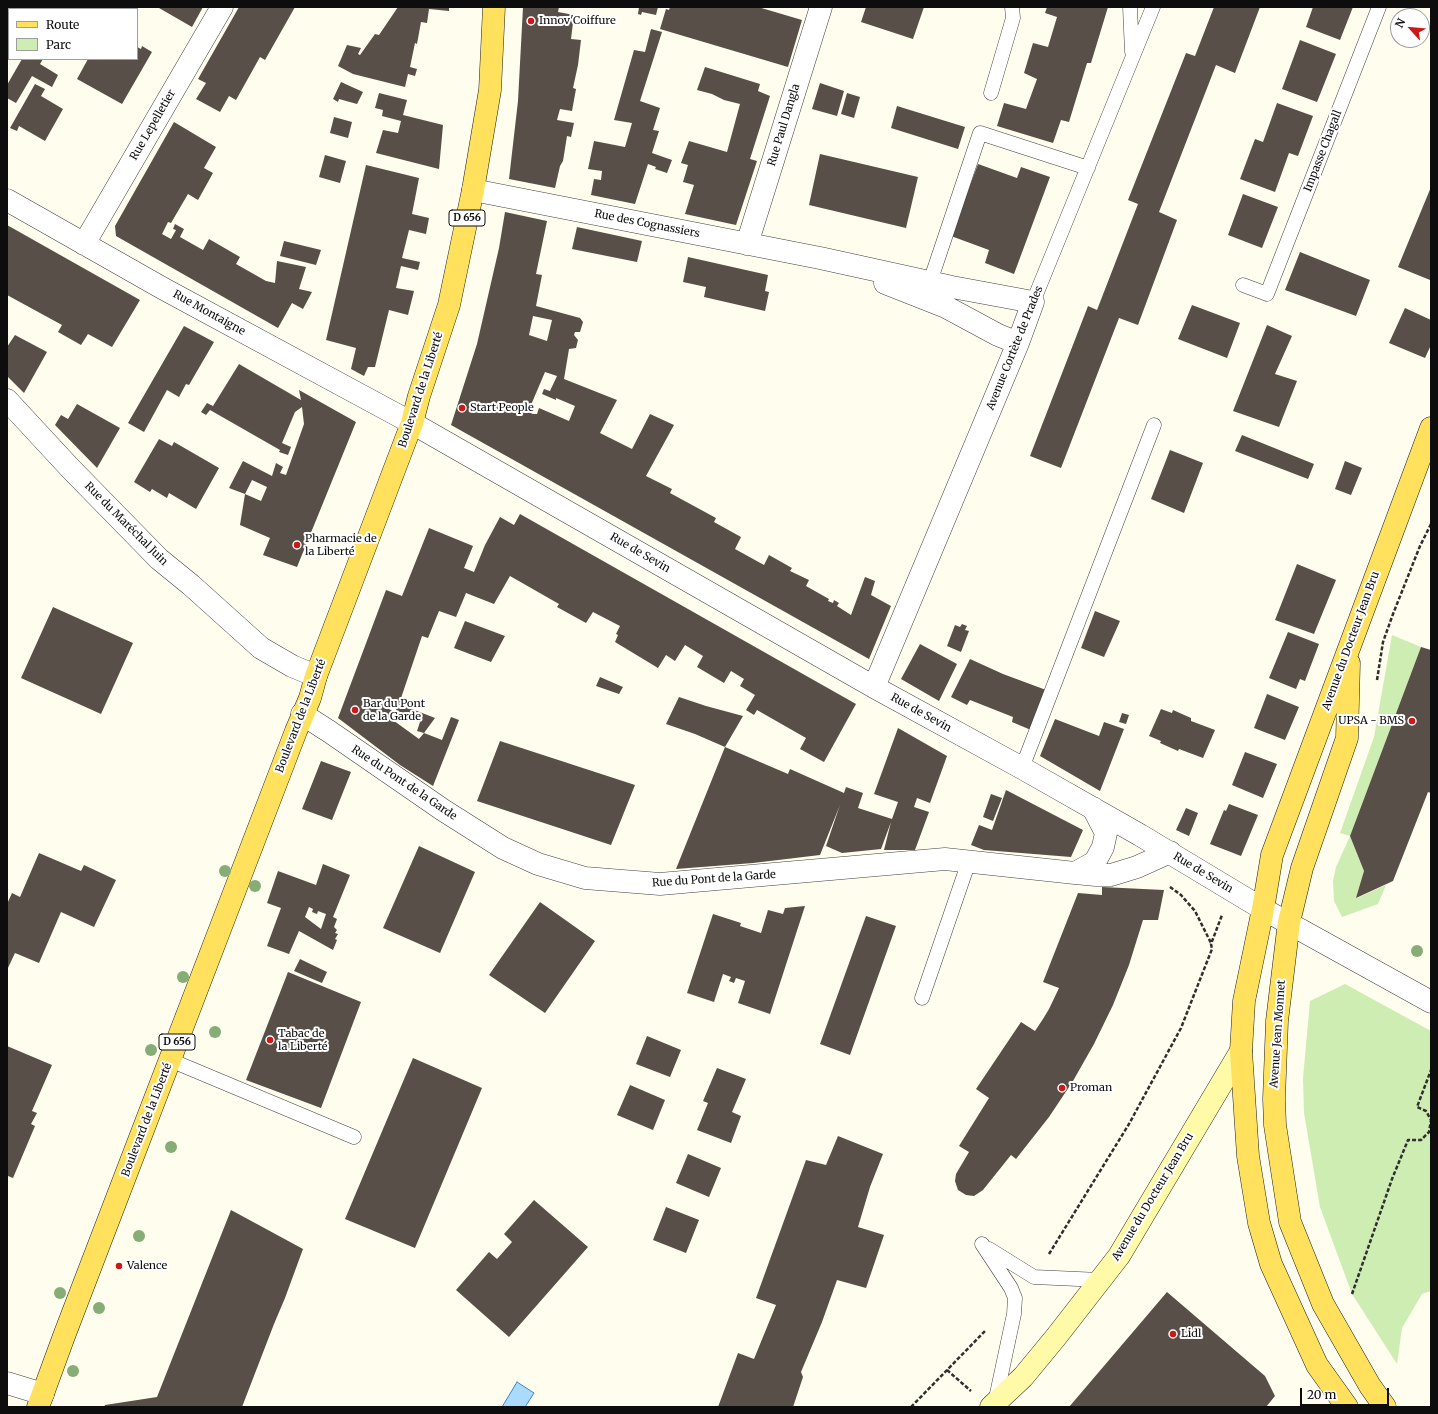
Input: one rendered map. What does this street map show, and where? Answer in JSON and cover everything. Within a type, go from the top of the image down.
[{"type":"main road","name":"Boulevard de la Liberté","points":[[41,1401],[64,1336],[302,714],[310,698],[316,676],[412,423],[449,305],[473,190],[490,90],[494,7]]},
{"type":"main road","name":"Avenue du Docteur Jean Bru","points":[[1263,909],[1272,855],[1431,428]]},
{"type":"main road","name":"Avenue Jean Monnet","points":[[1350,646],[1347,738],[1302,868],[1289,922],[1277,1021],[1274,1099],[1275,1125],[1290,1222],[1323,1304],[1370,1386],[1385,1407]]},
{"type":"main road","points":[[1263,909],[1244,1001],[1241,1051],[1248,1156],[1259,1223],[1271,1264],[1317,1365],[1347,1407]]},
{"type":"street","name":"Rue Lepelletier","points":[[84,244],[222,7]]},
{"type":"street","name":"Rue Paul Dangla","points":[[747,244],[821,7]]},
{"type":"street","name":"Rue des Cognassiers","points":[[473,190],[820,258]]},
{"type":"street","name":"Rue Montaigne","points":[[7,200],[171,293],[412,423]]},
{"type":"street","points":[[820,258],[930,282],[1033,302]]},
{"type":"street","points":[[820,258],[946,307],[1018,343]]},
{"type":"street","name":"Avenue Cortète de Prades","points":[[874,687],[1018,343],[1033,302]]},
{"type":"street","name":"Rue du Maréchal Juin","points":[[7,400],[70,468],[160,560],[191,585],[262,648],[292,666],[316,676]]},
{"type":"street","name":"Rue de Sevin","points":[[412,423],[874,687],[1022,768],[1170,852],[1263,909],[1289,922],[1431,1002]]},
{"type":"street","name":"Rue du Pont de la Garde","points":[[302,714],[443,810],[503,848],[538,864],[585,878],[660,884],[945,859],[1075,873],[1111,875],[1137,867],[1170,852]]},
{"type":"street","points":[[1075,873],[1095,862],[1103,847],[1106,833],[1092,808]]},
{"type":"street","name":"Avenue du Docteur Jean Bru","points":[[993,1405],[1023,1377],[1119,1256],[1241,1051]]},
{"type":"street","points":[[7,1383],[41,1401]]},
{"type":"lane","points":[[991,93],[1013,18],[1012,7]]},
{"type":"lane","points":[[1130,7],[1132,56]]},
{"type":"lane","name":"Avenue Cortète de Prades","points":[[1033,302],[1152,7]]},
{"type":"lane","name":"Impasse Chagall","points":[[1243,285],[1267,294],[1379,7]]},
{"type":"lane","points":[[930,282],[980,133],[1088,168]]},
{"type":"lane","points":[[1022,768],[1154,425]]},
{"type":"lane","points":[[922,998],[969,861]]},
{"type":"lane","points":[[170,1060],[354,1137]]},
{"type":"lane","points":[[993,1405],[1014,1314],[1015,1298],[1011,1288],[982,1244],[1034,1277],[1100,1280]]},
{"type":"path","points":[[1034,1277],[1052,1251],[1129,1124],[1181,1028],[1212,949],[1195,911],[1181,896],[1166,884]]},
{"type":"path","points":[[1211,944],[1232,890]]},
{"type":"path","points":[[1352,1294],[1392,1179],[1408,1140],[1421,1140],[1429,1132],[1431,1120],[1426,1111],[1417,1106],[1431,1070]]},
{"type":"path","points":[[911,1407],[991,1325],[1015,1298]]},
{"type":"path","points":[[947,1370],[974,1393]]},
{"type":"green space","points":[[1392,635],[1421,647],[1350,836],[1340,833],[1374,737]]},
{"type":"green space","points":[[1350,836],[1364,871],[1357,898],[1386,885],[1378,904],[1342,917],[1334,901],[1333,881],[1336,867]]},
{"type":"green space","points":[[1345,984],[1431,1031],[1431,1291],[1422,1294],[1402,1328],[1397,1364],[1352,1294],[1320,1207],[1304,1113],[1303,1078],[1310,1001]]},
{"type":"water","points":[[517,1382],[534,1393],[525,1407],[502,1407]]},
{"type":"building","points":[[58,7],[72,7],[72,8],[57,8]]},
{"type":"building","points":[[203,7],[192,27],[159,8]]},
{"type":"building","points":[[239,7],[295,7],[265,60],[260,57],[236,100],[229,96],[220,112],[196,99],[206,83],[198,79]]},
{"type":"building","points":[[398,7],[449,7],[449,11],[429,9],[427,23],[421,22],[417,44],[415,43],[410,67],[417,69],[415,76],[408,74],[405,87],[353,74],[338,66],[347,45],[361,48],[358,54],[360,55],[375,34],[379,35]]},
{"type":"building","points":[[523,7],[559,7],[558,12],[574,15],[571,39],[581,40],[573,88],[576,89],[572,111],[560,109],[557,120],[574,123],[571,137],[567,136],[563,161],[560,166],[555,188],[509,179],[518,101]]},
{"type":"building","points":[[639,7],[658,7],[656,15],[642,12],[641,15],[638,14]]},
{"type":"building","points":[[670,7],[758,7],[802,20],[788,67],[660,29],[666,9],[669,10]]},
{"type":"building","points":[[866,7],[924,7],[913,39],[861,22]]},
{"type":"building","points":[[1047,7],[1108,7],[1091,63],[1087,63],[1069,122],[1061,120],[1053,143],[997,126],[1004,103],[1026,109],[1037,79],[1024,73],[1033,43],[1048,47],[1057,17],[1045,13]]},
{"type":"building","points":[[1214,7],[1260,7],[1235,73],[1216,65],[1159,212],[1177,220],[1138,325],[1119,318],[1061,468],[1030,456],[1088,306],[1097,310],[1138,204],[1128,200],[1186,53],[1195,56]]},
{"type":"building","points":[[1313,7],[1353,7],[1340,40],[1306,27]]},
{"type":"building","points":[[651,29],[662,32],[640,101],[660,108],[653,130],[659,131],[652,153],[672,160],[667,173],[655,169],[656,167],[648,164],[635,204],[591,195],[594,179],[601,180],[602,171],[588,169],[594,141],[625,147],[632,123],[614,120],[634,50],[645,52]]},
{"type":"building","points":[[1300,40],[1336,54],[1317,102],[1282,89]]},
{"type":"building","points":[[142,46],[152,52],[122,104],[77,79],[87,60],[138,60],[138,48],[141,49]]},
{"type":"building","points":[[21,60],[42,60],[40,64],[58,75],[52,87],[32,76],[16,103],[7,98],[7,85]]},
{"type":"building","points":[[705,67],[760,84],[758,91],[770,96],[750,159],[757,161],[736,225],[685,214],[694,185],[683,182],[688,165],[681,163],[689,141],[727,152],[740,104],[697,90]]},
{"type":"building","points":[[341,82],[363,92],[357,104],[339,99],[338,102],[333,99]]},
{"type":"building","points":[[820,83],[844,91],[837,116],[812,109]]},
{"type":"building","points":[[35,84],[45,89],[41,96],[63,109],[45,141],[19,126],[17,131],[10,128]]},
{"type":"building","points":[[379,93],[407,100],[403,115],[443,125],[439,169],[376,153],[383,130],[398,133],[401,121],[382,116],[383,110],[375,108]]},
{"type":"building","points":[[847,93],[860,97],[854,118],[841,114]]},
{"type":"building","points":[[1277,103],[1313,116],[1298,156],[1289,153],[1275,192],[1240,179],[1255,139],[1263,142]]},
{"type":"building","points":[[897,106],[965,127],[958,149],[891,128]]},
{"type":"building","points":[[334,117],[352,122],[348,138],[330,133]]},
{"type":"building","points":[[174,122],[216,147],[204,168],[213,173],[198,200],[188,194],[171,223],[168,222],[162,234],[171,239],[176,230],[173,229],[175,224],[184,229],[180,237],[203,250],[209,239],[240,257],[236,264],[266,281],[275,283],[277,261],[306,267],[299,289],[312,292],[303,309],[292,303],[278,328],[116,236],[115,226]]},
{"type":"building","points":[[820,154],[918,177],[906,228],[809,205]]},
{"type":"building","points":[[325,155],[346,161],[340,183],[319,177]]},
{"type":"building","points":[[978,164],[1017,178],[1021,167],[1050,177],[1014,274],[985,263],[989,250],[951,236]]},
{"type":"building","points":[[366,165],[419,178],[412,214],[429,218],[426,234],[409,230],[402,258],[420,262],[418,270],[401,266],[396,288],[414,291],[408,315],[389,310],[375,367],[368,367],[364,376],[351,369],[356,348],[326,340]]},
{"type":"building","points":[[1431,187],[1431,278],[1430,280],[1398,267]]},
{"type":"building","points":[[1243,194],[1278,207],[1262,248],[1228,235]]},
{"type":"building","points":[[505,212],[547,221],[536,274],[542,275],[536,306],[580,318],[583,322],[580,332],[575,332],[574,335],[578,340],[576,348],[569,349],[564,379],[617,400],[600,433],[632,449],[650,414],[674,425],[646,476],[672,489],[670,493],[716,518],[714,522],[741,537],[735,549],[764,565],[769,555],[792,568],[790,571],[809,580],[806,586],[829,599],[828,601],[833,603],[834,600],[839,603],[837,606],[851,615],[865,577],[875,581],[871,595],[891,606],[869,659],[451,425],[477,344],[499,248]],"holes":[[[533,316],[552,320],[547,341],[529,335]],[[545,372],[557,376],[550,391],[544,389],[542,394],[575,406],[569,421],[539,408],[537,414],[528,412]]]},
{"type":"building","points":[[7,225],[140,300],[112,347],[88,334],[81,345],[58,332],[62,325],[7,295]]},
{"type":"building","points":[[577,227],[642,241],[637,262],[572,249]]},
{"type":"building","points":[[284,241],[321,250],[316,265],[280,256]]},
{"type":"building","points":[[1300,252],[1370,280],[1356,316],[1285,290]]},
{"type":"building","points":[[688,257],[768,275],[765,291],[769,292],[765,311],[704,297],[706,287],[683,282]]},
{"type":"building","points":[[1192,305],[1240,323],[1227,358],[1178,339]]},
{"type":"building","points":[[1405,308],[1431,320],[1431,345],[1425,358],[1389,343]]},
{"type":"building","points":[[1267,325],[1292,336],[1275,374],[1297,381],[1279,427],[1233,411]]},
{"type":"building","points":[[184,326],[214,342],[189,385],[186,384],[179,397],[167,390],[144,432],[128,423]]},
{"type":"building","points":[[15,335],[47,352],[24,393],[7,376],[7,347]]},
{"type":"building","points":[[239,364],[301,400],[299,390],[356,422],[297,567],[263,555],[270,538],[240,525],[245,494],[229,488],[243,461],[272,476],[276,463],[283,467],[280,473],[286,475],[304,424],[302,407],[295,412],[282,443],[291,447],[288,455],[279,452],[280,450],[210,410],[206,415],[201,412],[207,403],[213,406]],"holes":[[[252,480],[267,487],[261,501],[245,494]]]},
{"type":"building","points":[[77,404],[120,428],[97,468],[55,425],[61,415],[68,419]]},
{"type":"building","points":[[1242,435],[1314,464],[1308,479],[1235,451]]},
{"type":"building","points":[[159,439],[172,446],[174,442],[219,468],[196,509],[169,493],[167,498],[152,489],[150,492],[134,482]]},
{"type":"building","points":[[1170,450],[1203,463],[1184,513],[1151,499]]},
{"type":"building","points":[[1345,461],[1362,468],[1351,495],[1335,489]]},
{"type":"building","points":[[520,514],[856,704],[824,762],[800,749],[806,738],[757,710],[754,715],[746,710],[755,695],[740,686],[744,679],[731,671],[724,683],[697,667],[703,656],[685,645],[675,661],[666,655],[658,668],[615,642],[618,635],[616,634],[620,626],[593,612],[586,623],[557,607],[559,604],[510,576],[494,604],[466,593],[456,617],[439,611],[428,638],[422,636],[399,704],[394,702],[389,709],[394,712],[390,718],[419,739],[424,733],[442,740],[451,717],[459,720],[433,786],[400,765],[338,718],[386,590],[402,596],[429,528],[473,546],[464,568],[474,572],[485,545],[500,517],[514,525]]},
{"type":"building","points":[[1297,564],[1336,580],[1314,634],[1275,620]]},
{"type":"building","points":[[53,607],[133,643],[101,714],[21,678]]},
{"type":"building","points":[[1095,611],[1120,621],[1104,657],[1081,648]]},
{"type":"building","points":[[465,621],[505,636],[491,662],[454,648]]},
{"type":"building","points":[[962,624],[967,626],[965,630],[969,631],[961,652],[947,646],[955,625],[960,627]]},
{"type":"building","points":[[1288,632],[1319,644],[1305,681],[1300,679],[1296,689],[1269,678]]},
{"type":"building","points":[[920,644],[957,664],[939,701],[901,679]]},
{"type":"building","name":"UPSA - BMS","points":[[1421,647],[1431,650],[1431,793],[1428,792],[1393,881],[1356,898],[1364,871],[1350,836]]},
{"type":"building","points":[[970,659],[1003,674],[1046,690],[1031,730],[1012,722],[1013,717],[970,700],[967,705],[951,697]]},
{"type":"building","points":[[600,677],[623,687],[619,694],[596,686]]},
{"type":"building","points":[[1267,694],[1299,707],[1285,740],[1254,728]]},
{"type":"building","points":[[679,697],[743,716],[725,747],[695,734],[666,724]]},
{"type":"building","points":[[399,704],[435,718],[424,733],[417,731],[420,722],[396,710]]},
{"type":"building","points":[[1161,709],[1172,713],[1173,710],[1191,718],[1191,721],[1215,730],[1203,758],[1179,749],[1178,751],[1149,736]]},
{"type":"building","points":[[1122,713],[1129,715],[1126,724],[1119,722]]},
{"type":"building","points":[[1055,719],[1099,736],[1104,722],[1124,729],[1100,791],[1040,756]]},
{"type":"building","points":[[898,728],[947,756],[930,803],[917,798],[914,807],[929,812],[915,850],[884,850],[891,822],[881,849],[842,853],[826,846],[840,805],[820,855],[753,863],[676,869],[725,747],[788,774],[790,769],[844,793],[846,787],[863,793],[858,808],[892,819],[898,802],[874,794]]},
{"type":"building","points":[[500,741],[635,785],[611,845],[477,801]]},
{"type":"building","points":[[1245,752],[1277,764],[1263,798],[1232,785]]},
{"type":"building","points":[[321,761],[351,772],[332,820],[302,809]]},
{"type":"building","points":[[1006,790],[1083,830],[1071,857],[984,850],[971,845],[979,825],[992,830]]},
{"type":"building","points":[[991,794],[1002,798],[993,821],[983,817]]},
{"type":"building","points":[[1229,804],[1258,815],[1241,856],[1210,844],[1224,810],[1226,811]]},
{"type":"building","points":[[1186,808],[1198,813],[1189,836],[1176,830]]},
{"type":"building","points":[[419,846],[475,872],[440,953],[383,928]]},
{"type":"building","points":[[39,853],[81,871],[84,865],[116,880],[94,927],[61,912],[39,963],[15,953],[7,970],[7,904],[12,893],[20,897]]},
{"type":"building","points":[[323,864],[350,875],[333,917],[337,919],[334,927],[337,930],[335,933],[338,934],[335,939],[337,940],[333,950],[299,931],[289,954],[267,946],[281,908],[267,903],[278,871],[316,885]],"holes":[[[309,907],[313,909],[312,912],[317,914],[318,911],[326,914],[321,929],[305,917]]]},
{"type":"building","points":[[1102,887],[1164,890],[1158,920],[1143,920],[1129,965],[1113,1005],[1094,1044],[1073,1081],[1049,1117],[1016,1159],[1011,1155],[983,1190],[974,1196],[966,1195],[958,1190],[955,1181],[956,1174],[969,1152],[959,1146],[989,1098],[976,1089],[1021,1022],[1035,1031],[1043,1019],[1059,988],[1043,982],[1078,893],[1102,895]]},
{"type":"building","points":[[540,902],[595,941],[545,1013],[489,975]]},
{"type":"building","points":[[805,906],[770,1014],[738,1003],[745,981],[736,978],[734,983],[729,981],[731,977],[723,974],[714,1002],[687,993],[713,914],[741,923],[740,926],[761,933],[768,910],[783,914],[785,908]]},
{"type":"building","points":[[866,916],[896,926],[850,1055],[820,1044]]},
{"type":"building","points":[[300,959],[327,972],[322,983],[294,971]]},
{"type":"building","points":[[288,972],[361,1002],[321,1108],[246,1080]]},
{"type":"building","points":[[647,1036],[681,1050],[670,1077],[636,1064]]},
{"type":"building","points":[[7,1046],[52,1065],[32,1111],[37,1113],[31,1124],[35,1126],[13,1178],[8,1176],[7,1180]]},
{"type":"building","points":[[413,1058],[482,1088],[415,1248],[345,1219]]},
{"type":"building","points":[[717,1068],[746,1079],[732,1112],[741,1116],[731,1143],[697,1130],[708,1103],[703,1101]]},
{"type":"building","points":[[630,1085],[665,1100],[653,1130],[617,1115]]},
{"type":"building","points":[[838,1136],[883,1154],[870,1187],[858,1227],[884,1235],[866,1288],[837,1280],[822,1322],[801,1372],[803,1377],[793,1407],[718,1407],[738,1353],[754,1359],[776,1305],[756,1298],[806,1160],[826,1165]]},
{"type":"building","points":[[688,1154],[721,1168],[709,1197],[676,1183]]},
{"type":"building","points":[[534,1200],[588,1247],[509,1337],[456,1290],[489,1252],[497,1259],[512,1242],[504,1234]]},
{"type":"building","points":[[666,1207],[699,1220],[686,1253],[653,1240]]},
{"type":"building","points":[[231,1210],[303,1249],[242,1407],[104,1407],[105,1405],[157,1397]]},
{"type":"building","name":"Lidl","points":[[1167,1292],[1265,1376],[1275,1396],[1266,1407],[1069,1407]]},
{"type":"place","name":"Innov'Coiffure","points":[[531,21]]},
{"type":"place","name":"Start People","points":[[462,408]]},
{"type":"place","name":"Pharmacie de la Liberté","points":[[297,545]]},
{"type":"place","name":"Bar du Pont de la Garde","points":[[355,710]]},
{"type":"place","name":"UPSA - BMS","points":[[1412,721]]},
{"type":"place","name":"Tabac de la Liberté","points":[[270,1040]]},
{"type":"place","name":"Proman","points":[[1062,1088]]},
{"type":"place","name":"Valence","points":[[119,1266]]},
{"type":"place","name":"Lidl","points":[[1173,1334]]}]
